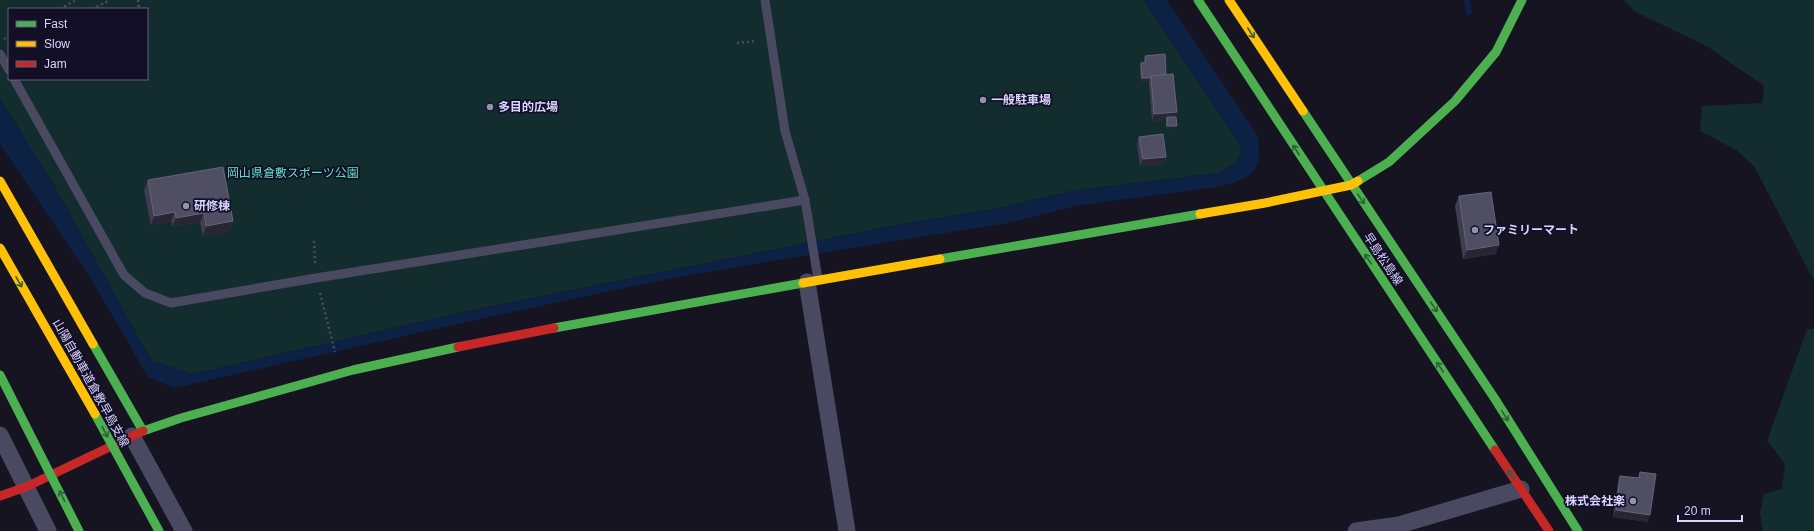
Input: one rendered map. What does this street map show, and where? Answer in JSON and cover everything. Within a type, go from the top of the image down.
[{"type":"main road","name":"早島松島線","points":[[1198,0],[1323,192],[1549,531]]},
{"type":"main road","name":"早島松島線","points":[[1229,0],[1495,399],[1578,531]]},
{"type":"main road","points":[[0,496],[26,487],[138,433],[181,418],[353,370],[434,351],[635,312],[812,280],[1323,192],[1351,184],[1389,162],[1455,101],[1496,52],[1522,0]]},
{"type":"main road","points":[[0,181],[138,433]]},
{"type":"main road","name":"山陽自動車道倉敷早島支線","points":[[0,248],[93,411],[159,531]]},
{"type":"main road","points":[[0,375],[79,531]]},
{"type":"street","points":[[812,280],[847,531]]},
{"type":"street","points":[[138,433],[184,531]]},
{"type":"street","points":[[0,435],[48,531]]},
{"type":"street","points":[[1356,531],[1399,525],[1521,489]]},
{"type":"lane","points":[[765,0],[785,131],[805,200],[814,257],[812,280]]},
{"type":"lane","points":[[0,54],[8,68]]},
{"type":"lane","points":[[15,80],[124,276],[145,293],[171,303],[316,278],[805,200]]},
{"type":"path","points":[[62,8],[76,0]]},
{"type":"path","points":[[94,8],[110,0]]},
{"type":"path","points":[[332,340],[336,354]]},
{"type":"green space","name":"岡山県倉敷スポーツ公園","points":[[0,0],[1144,0],[1241,146],[1240,157],[1238,160],[1231,166],[1218,173],[1071,191],[1005,207],[896,225],[473,310],[193,374],[151,360],[52,182],[0,99]]},
{"type":"green space","points":[[1624,0],[1814,0],[1814,281],[1754,166],[1736,150],[1700,131],[1702,106],[1762,103],[1764,86],[1708,47],[1634,11]]},
{"type":"green space","points":[[1807,329],[1814,329],[1814,531],[1763,531],[1760,513],[1764,494],[1782,489],[1785,464],[1767,441]]},
{"type":"water","points":[[1144,0],[1167,0],[1258,136],[1259,159],[1255,170],[1249,176],[1233,183],[1217,187],[1075,206],[1008,223],[771,261],[653,282],[489,317],[174,388],[148,377],[91,279],[0,144],[0,99],[52,182],[151,360],[193,374],[473,310],[896,225],[1005,207],[1071,191],[1218,173],[1232,166],[1238,160],[1240,157],[1241,146]]},
{"type":"building","points":[[1165,54],[1166,75],[1142,78],[1141,63],[1146,62],[1145,56]]},
{"type":"building","points":[[1173,74],[1177,112],[1154,114],[1151,76]]},
{"type":"building","points":[[1167,117],[1176,117],[1177,126],[1167,126]]},
{"type":"building","points":[[1163,134],[1166,157],[1143,159],[1139,137]]},
{"type":"building","name":"研修棟","points":[[223,167],[233,221],[206,226],[204,213],[176,218],[175,212],[154,216],[148,180]]},
{"type":"building","name":"ファミリーマート","points":[[1491,192],[1499,245],[1467,250],[1459,196]]},
{"type":"building","name":"株式会社楽","points":[[1640,472],[1656,474],[1650,515],[1616,510],[1620,476],[1639,478]]},
{"type":"waterway","points":[[1467,0],[1469,12]]},
{"type":"traffic: fast","points":[[1198,0],[1495,450]]},
{"type":"traffic: fast","points":[[1358,181],[1389,162],[1455,101],[1496,52],[1522,0]]},
{"type":"traffic: fast","points":[[1303,111],[1495,399],[1578,531]]},
{"type":"traffic: fast","points":[[940,259],[1200,214]]},
{"type":"traffic: fast","points":[[554,328],[803,283]]},
{"type":"traffic: fast","points":[[93,344],[143,431],[181,418],[353,370],[458,347]]},
{"type":"traffic: fast","points":[[0,375],[79,531]]},
{"type":"traffic: fast","points":[[95,414],[159,531]]},
{"type":"traffic: slow","points":[[1229,0],[1303,111]]},
{"type":"traffic: slow","points":[[0,181],[93,344]]},
{"type":"traffic: slow","points":[[1200,214],[1265,203],[1351,185],[1358,181]]},
{"type":"traffic: slow","points":[[0,248],[95,414]]},
{"type":"traffic: slow","points":[[803,283],[940,259]]},
{"type":"traffic: jam","points":[[458,347],[554,328]]},
{"type":"traffic: jam","points":[[0,496],[26,487],[143,431]]},
{"type":"traffic: jam","points":[[1495,450],[1549,531]]},
{"type":"place","name":"一般駐車場","points":[[983,100]]},
{"type":"place","name":"多目的広場","points":[[490,107]]},
{"type":"place","name":"研修棟","points":[[186,206]]},
{"type":"place","name":"ファミリーマート","points":[[1475,230]]},
{"type":"place","name":"株式会社楽","points":[[1633,501]]}]
